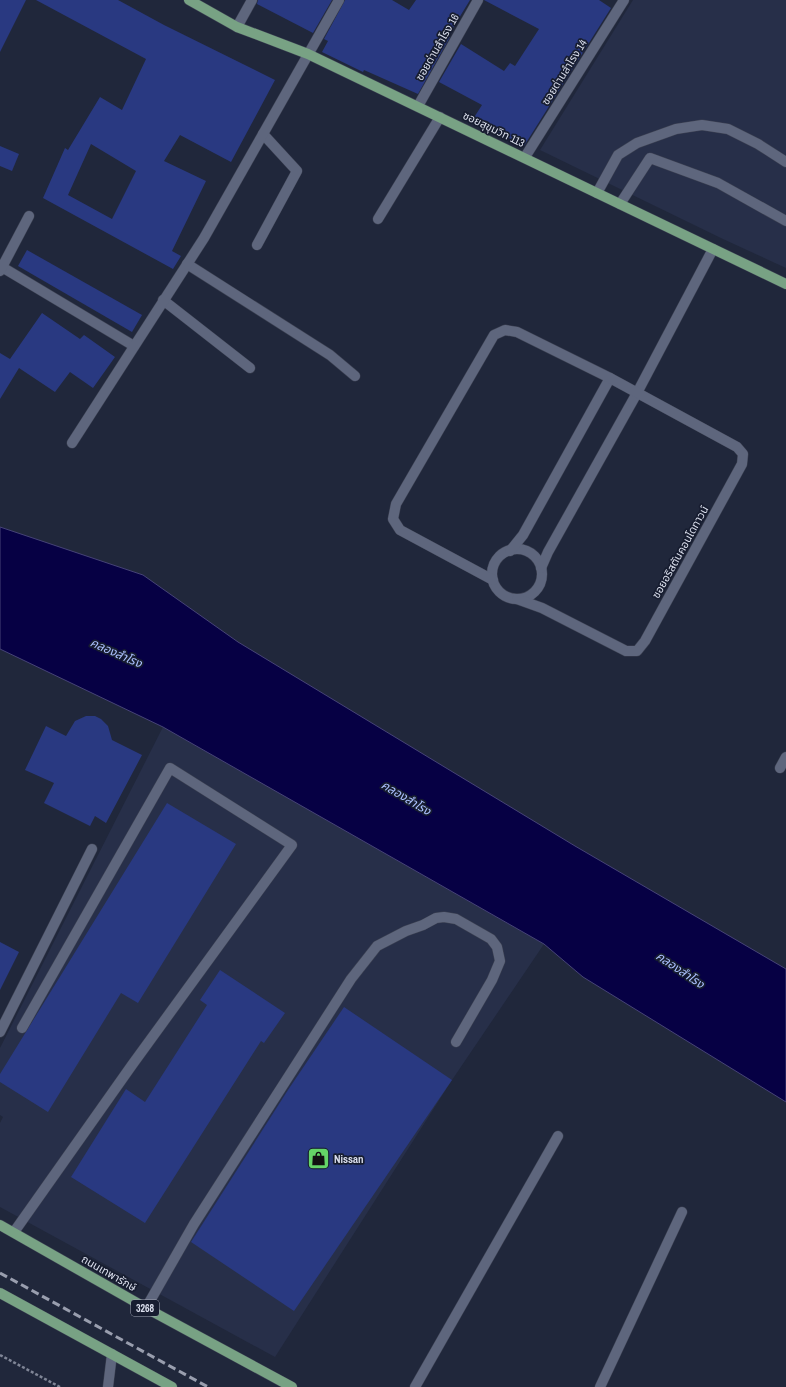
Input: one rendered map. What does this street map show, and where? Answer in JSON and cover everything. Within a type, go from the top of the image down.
[{"type":"main road","name":"ซอยสุขุมวิท 113","points":[[189,0],[237,27],[308,54],[525,157],[786,284]]},
{"type":"main road","name":"ถนนเทพารักษ์","points":[[0,1225],[146,1308],[292,1387]]},
{"type":"main road","points":[[0,1294],[172,1387]]},
{"type":"street","points":[[237,27],[252,0]]},
{"type":"street","points":[[72,443],[204,238],[339,0]]},
{"type":"street","name":"ซอยด่านสำโรง 16","points":[[418,106],[478,0]]},
{"type":"street","name":"ซอยด่านสำโรง 14","points":[[525,157],[624,0]]},
{"type":"street","points":[[378,219],[440,117]]},
{"type":"street","points":[[597,193],[618,154],[637,142],[676,129],[702,125],[728,129],[758,144],[786,162]]},
{"type":"street","points":[[257,245],[297,171],[262,134]]},
{"type":"street","points":[[620,204],[650,158],[718,183],[786,221]]},
{"type":"street","points":[[29,216],[1,269],[134,346]]},
{"type":"street","points":[[541,568],[548,552],[637,393],[713,249]]},
{"type":"street","points":[[187,264],[330,355],[355,376]]},
{"type":"street","points":[[164,300],[250,368]]},
{"type":"street","name":"ซอยอริสตันคอนโดทาวน์","points":[[505,330],[517,332],[610,378],[737,447],[743,454],[742,464],[645,641],[637,651],[626,651],[542,608],[517,599],[509,598],[496,588],[493,580],[400,530],[393,518],[396,504],[494,335],[505,330]]},
{"type":"street","points":[[510,551],[523,535],[610,378]]},
{"type":"street","points":[[493,580],[494,565],[505,553],[521,550],[528,552],[535,557],[541,568],[542,580],[538,588],[532,594],[525,598],[517,599]]},
{"type":"street","points":[[780,768],[786,757]]},
{"type":"street","points":[[14,1232],[132,1065],[292,845],[170,768],[22,1028]]},
{"type":"street","points":[[0,1032],[92,849]]},
{"type":"street","points":[[146,1308],[194,1224],[351,979],[377,946],[406,931],[444,916],[456,919],[491,939],[497,947],[500,961],[492,980],[456,1042]]},
{"type":"street","points":[[415,1387],[558,1136]]},
{"type":"street","points":[[600,1387],[682,1212]]},
{"type":"street","points":[[108,1387],[112,1354]]},
{"type":"path","points":[[0,1355],[60,1387]]},
{"type":"shaded area","points":[[633,0],[786,0],[786,268],[540,150]]},
{"type":"shaded area","points":[[163,727],[544,944],[452,1080],[275,1357],[0,1207],[0,1123],[3,1117],[0,1115],[0,1048]]},
{"type":"water","name":"คลองสำโรง","points":[[0,527],[143,575],[238,642],[575,846],[786,969],[786,1102],[583,977],[544,944],[163,727],[0,649]]},
{"type":"building","points":[[0,0],[26,0],[0,52]]},
{"type":"building","points":[[36,0],[118,0],[164,25],[275,80],[231,162],[180,135],[164,161],[206,181],[172,251],[181,256],[173,269],[43,198],[65,148],[68,150],[100,97],[122,110],[146,59]],"holes":[[[91,144],[136,171],[112,219],[68,195]]]},
{"type":"building","points":[[258,0],[332,0],[313,33],[257,4]]},
{"type":"building","points":[[345,0],[392,0],[409,10],[416,0],[470,0],[448,36],[450,37],[418,94],[364,70],[363,72],[322,52],[328,41],[324,39]]},
{"type":"building","points":[[484,0],[599,0],[611,8],[524,146],[473,119],[482,105],[439,82],[461,44],[504,71],[510,63],[515,66],[539,29]]},
{"type":"building","points":[[0,146],[19,154],[12,171],[0,166]]},
{"type":"building","points":[[27,250],[142,315],[132,332],[18,266]]},
{"type":"building","points":[[42,313],[80,339],[84,335],[115,357],[93,388],[70,372],[55,392],[19,368],[0,399],[0,353],[10,359]]},
{"type":"building","points":[[86,716],[95,716],[101,719],[108,726],[112,740],[142,755],[106,823],[95,816],[90,826],[44,803],[54,783],[25,770],[46,726],[66,736],[75,721]]},
{"type":"building","points":[[167,803],[236,844],[138,1003],[121,993],[48,1112],[0,1082],[0,1074]]},
{"type":"building","points":[[0,942],[19,952],[0,990]]},
{"type":"building","points":[[220,970],[285,1013],[264,1043],[261,1041],[145,1223],[71,1177],[126,1089],[145,1102],[207,1005],[200,1000]]},
{"type":"building","name":"Nissan","points":[[344,1007],[452,1080],[294,1311],[191,1242],[288,1090]]},
{"type":"railway","points":[[0,1273],[208,1387]]},
{"type":"place","name":"Nissan","points":[[319,1159]]}]
